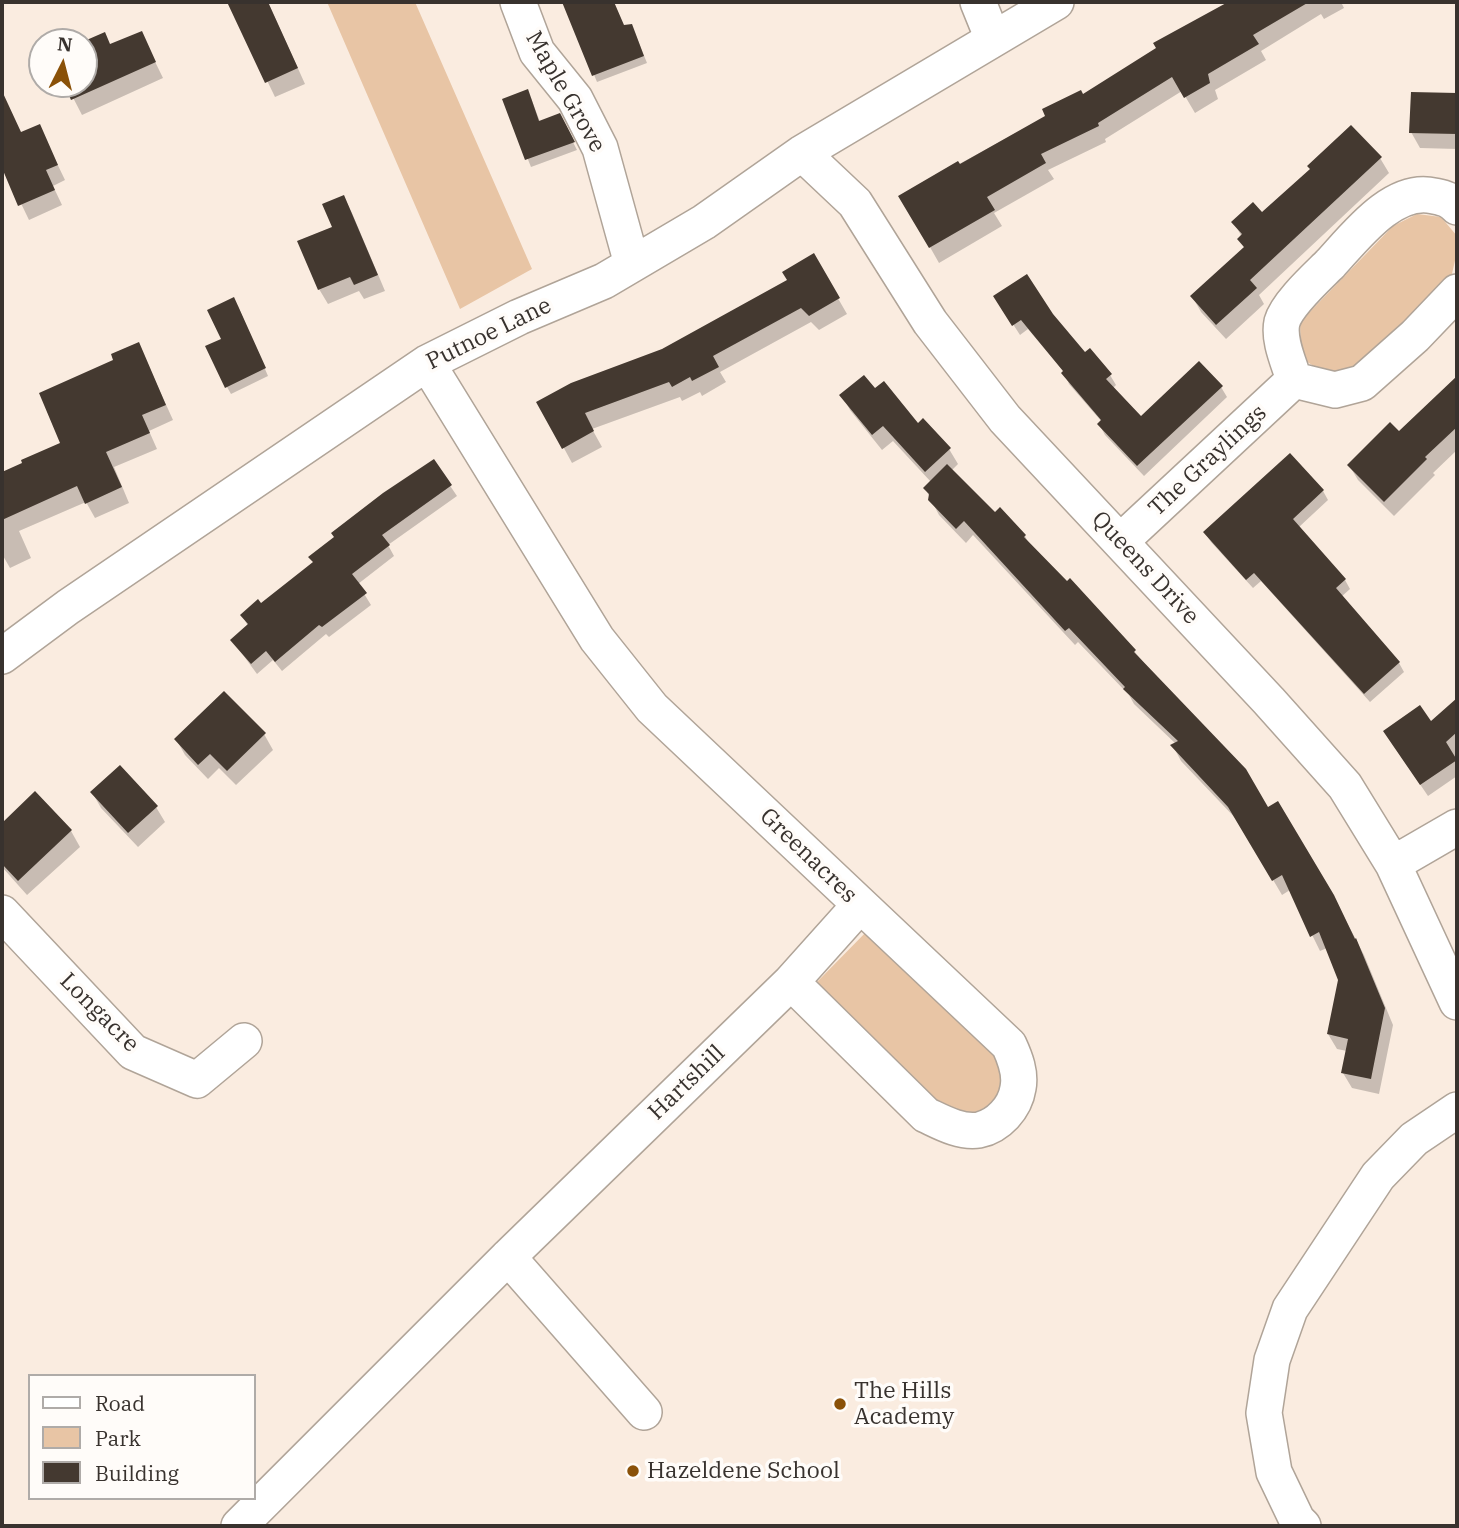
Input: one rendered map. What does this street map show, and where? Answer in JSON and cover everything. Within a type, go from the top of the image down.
[{"type":"street","name":"Maple Grove","points":[[518,2],[537,51],[575,99],[600,148],[632,264]]},
{"type":"street","points":[[978,2],[993,39]]},
{"type":"street","name":"Putnoe Lane","points":[[2,656],[90,592],[427,363],[519,317],[604,281],[704,222],[802,153],[1056,2]]},
{"type":"street","name":"Queens Drive","points":[[802,153],[855,203],[930,322],[1004,419],[1121,541],[1345,786],[1393,864],[1457,1002]]},
{"type":"street","points":[[1457,207],[1451,200],[1421,193],[1380,212],[1298,296],[1282,322],[1283,346],[1294,380],[1335,390],[1362,383],[1415,336],[1457,292]]},
{"type":"street","name":"Greenacres","points":[[427,363],[605,649],[652,708],[1009,1045],[1017,1063],[1018,1089],[1005,1118],[978,1130],[951,1127],[926,1115],[791,982]]},
{"type":"street","name":"The Graylings","points":[[1121,541],[1294,380]]},
{"type":"street","points":[[1393,864],[1457,827]]},
{"type":"street","name":"Hartshill","points":[[239,1526],[508,1256],[791,982],[860,905]]},
{"type":"street","name":"Longacre","points":[[2,913],[133,1052],[197,1080],[244,1041]]},
{"type":"street","points":[[1303,1526],[1297,1520],[1273,1472],[1264,1413],[1272,1360],[1290,1309],[1378,1176],[1414,1139],[1457,1110]]},
{"type":"street","points":[[508,1256],[644,1412]]},
{"type":"green space","points":[[327,2],[415,2],[532,269],[460,309]]},
{"type":"green space","points":[[1417,214],[1441,217],[1457,236],[1457,252],[1451,278],[1360,368],[1328,375],[1301,358],[1300,322],[1393,226]]},
{"type":"green space","points":[[869,929],[997,1049],[1006,1089],[992,1110],[971,1116],[947,1110],[817,982]]},
{"type":"building","points":[[227,2],[268,2],[298,68],[265,83]]},
{"type":"building","points":[[562,2],[614,2],[624,25],[632,24],[644,56],[592,76]]},
{"type":"building","points":[[1228,2],[1309,2],[1253,35],[1259,44],[1208,74],[1210,83],[1184,98],[1172,77],[1098,123],[1099,126],[1041,154],[1046,163],[987,197],[995,210],[929,248],[898,196],[1045,116],[1042,109],[1081,90],[1083,94],[1156,48],[1153,43]]},
{"type":"building","points":[[142,31],[156,62],[98,88],[98,35],[105,32],[110,44]]},
{"type":"building","points":[[528,89],[539,121],[560,113],[575,142],[525,160],[502,99]]},
{"type":"building","points":[[2,91],[21,132],[40,124],[58,165],[46,170],[55,190],[18,206],[2,168]]},
{"type":"building","points":[[1411,92],[1457,93],[1457,134],[1409,133]]},
{"type":"building","points":[[1351,125],[1382,157],[1250,280],[1257,288],[1216,325],[1190,296],[1244,247],[1237,239],[1242,234],[1231,222],[1253,202],[1262,212],[1310,169],[1307,166]]},
{"type":"building","points":[[344,195],[378,275],[354,285],[350,277],[318,290],[297,241],[332,227],[322,204]]},
{"type":"building","points":[[814,253],[840,298],[809,316],[801,308],[713,356],[719,367],[692,381],[690,377],[672,387],[669,382],[585,413],[594,431],[562,449],[536,402],[571,383],[662,349],[787,280],[782,272]]},
{"type":"building","points":[[1027,274],[1053,314],[1085,352],[1090,348],[1112,374],[1106,379],[1141,416],[1199,361],[1223,386],[1137,466],[1097,424],[1101,420],[1021,320],[1012,326],[993,296]]},
{"type":"building","points":[[234,297],[266,368],[225,388],[205,346],[221,339],[207,310]]},
{"type":"building","points":[[139,342],[166,405],[142,415],[150,433],[106,452],[122,487],[85,504],[77,486],[2,520],[2,472],[22,463],[21,460],[60,443],[39,393],[113,360],[111,354]]},
{"type":"building","points":[[864,375],[875,388],[884,381],[918,423],[923,418],[951,448],[925,472],[883,426],[872,435],[839,395]]},
{"type":"building","points":[[1457,376],[1457,427],[1384,502],[1347,465],[1390,422],[1399,431]]},
{"type":"building","points":[[1290,453],[1324,490],[1293,519],[1346,579],[1336,588],[1400,662],[1364,694],[1254,573],[1246,580],[1203,532]]},
{"type":"building","points":[[434,459],[452,485],[382,535],[390,545],[352,574],[367,593],[322,627],[319,625],[275,662],[266,651],[251,664],[230,640],[248,624],[240,615],[258,599],[261,603],[313,562],[308,557],[334,537],[331,533],[383,493]]},
{"type":"building","points":[[947,464],[995,512],[1000,507],[1026,535],[1024,537],[1067,581],[1070,578],[1136,650],[1134,652],[1246,769],[1268,807],[1278,801],[1334,895],[1356,938],[1385,1008],[1371,1079],[1341,1073],[1348,1039],[1327,1034],[1338,980],[1319,932],[1310,937],[1282,875],[1272,881],[1228,807],[1170,745],[1178,741],[1123,689],[1125,687],[1069,628],[1065,631],[964,521],[956,529],[928,500],[929,494],[923,488]]},
{"type":"building","points":[[224,691],[266,733],[227,771],[210,754],[198,765],[174,739]]},
{"type":"building","points":[[1457,698],[1457,732],[1446,742],[1457,760],[1420,785],[1383,731],[1420,705],[1431,721]]},
{"type":"building","points":[[120,765],[158,806],[128,833],[90,792]]},
{"type":"building","points":[[35,791],[72,830],[18,881],[2,864],[2,823]]},
{"type":"place","name":"The Hills Academy","points":[[840,1404]]},
{"type":"place","name":"Hazeldene School","points":[[633,1471]]}]
